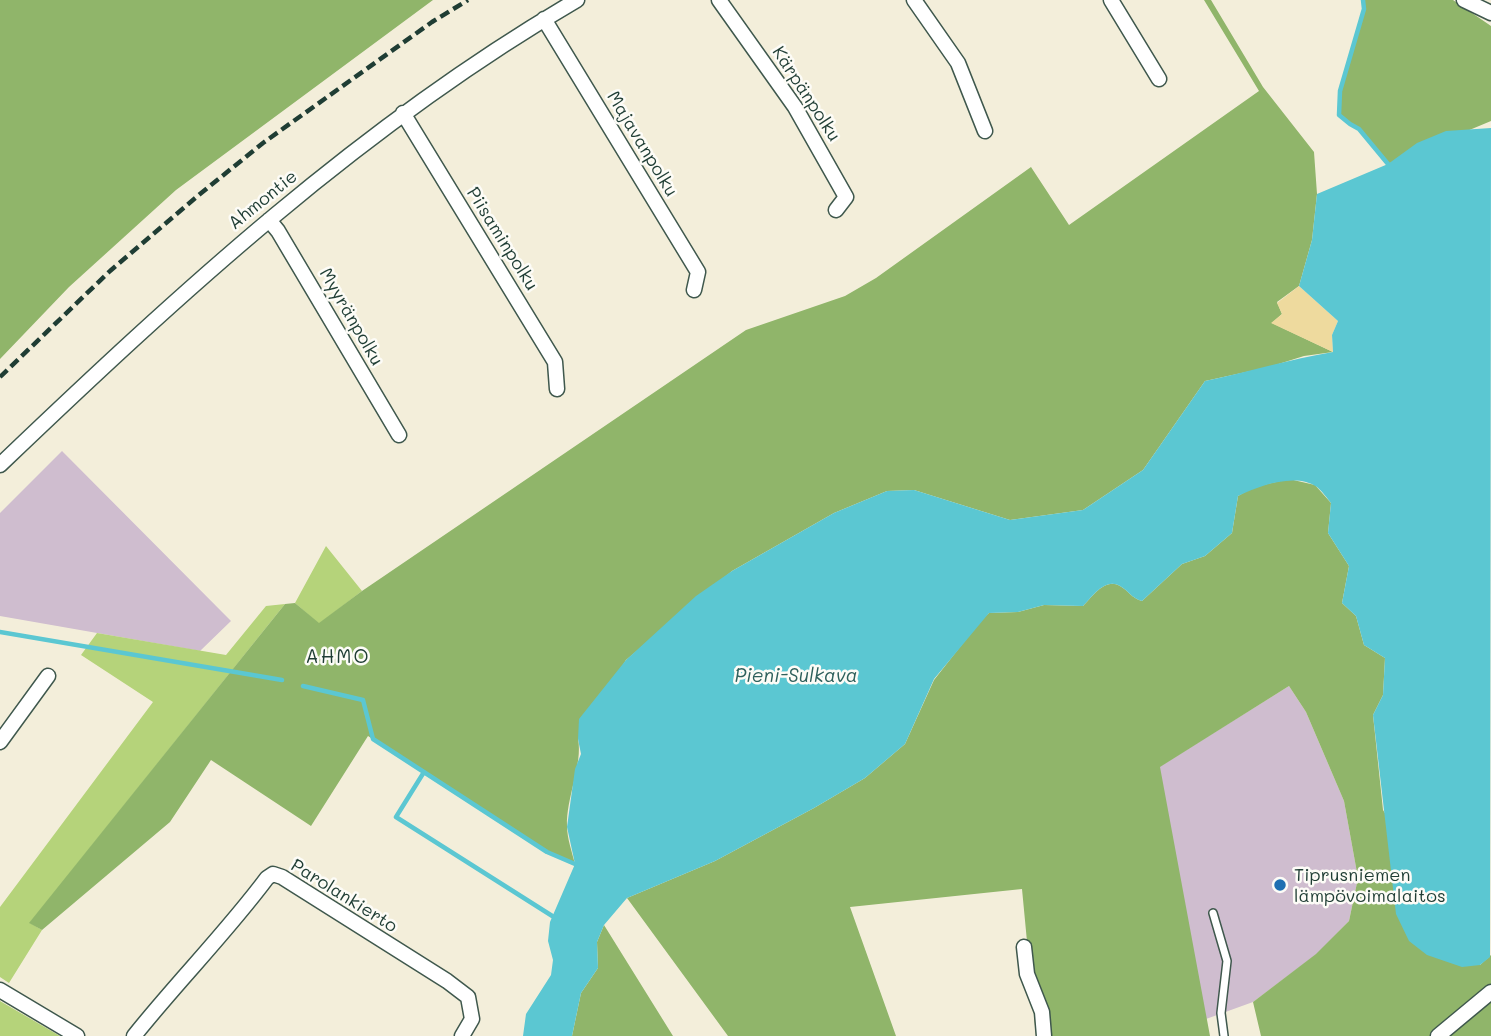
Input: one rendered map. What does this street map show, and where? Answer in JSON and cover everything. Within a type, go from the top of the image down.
[{"type":"street","name":"Ahmontie","points":[[0,465],[215,264],[269,220],[403,113],[577,0]]},
{"type":"street","name":"Kärpänpolku","points":[[719,0],[795,107],[846,197],[836,210]]},
{"type":"street","points":[[914,0],[958,63],[985,131]]},
{"type":"street","points":[[1111,0],[1158,79]]},
{"type":"street","points":[[1464,0],[1491,13]]},
{"type":"street","name":"Majavanpolku","points":[[544,19],[698,272],[694,290]]},
{"type":"street","name":"Piisaminpolku","points":[[403,113],[555,362],[557,389]]},
{"type":"street","name":"Myyränpolku","points":[[269,220],[399,435]]},
{"type":"street","points":[[0,742],[48,676]]},
{"type":"street","name":"Parolankierto","points":[[134,1036],[273,874],[282,877],[468,997],[472,1019],[462,1036]]},
{"type":"street","points":[[1024,947],[1027,974],[1042,1012],[1044,1036]]},
{"type":"street","points":[[0,990],[77,1036]]},
{"type":"street","points":[[1438,1036],[1491,992]]},
{"type":"lane","points":[[1213,913],[1227,961],[1221,1013],[1224,1036]]},
{"type":"shaded area","points":[[62,451],[231,621],[200,651],[0,616],[0,513]]},
{"type":"shaded area","name":"Tiprusniemen lämpövoimalaitos","points":[[1289,686],[1306,712],[1344,801],[1358,878],[1349,921],[1317,954],[1253,1002],[1206,1019],[1159,767]]},
{"type":"green space","points":[[0,0],[433,0],[176,190],[69,287],[0,359]]},
{"type":"green space","points":[[1204,0],[1211,0],[1263,87],[1314,152],[1317,194],[1312,240],[1299,286],[1277,302],[1282,314],[1272,323],[1333,352],[1304,356],[1205,381],[1143,470],[1083,510],[1010,520],[914,490],[887,491],[834,513],[732,571],[626,660],[578,739],[578,759],[567,815],[575,864],[547,852],[368,736],[311,826],[211,760],[170,822],[42,930],[29,923],[285,604],[295,603],[319,623],[746,330],[845,296],[876,278],[1031,167],[1069,225],[1259,91]]},
{"type":"green space","points":[[1363,0],[1453,0],[1491,26],[1491,121],[1388,164],[1359,129],[1339,115],[1340,91],[1364,9]]},
{"type":"green space","points":[[1289,479],[1315,485],[1331,503],[1328,533],[1349,566],[1342,603],[1356,616],[1364,645],[1385,658],[1383,695],[1373,715],[1383,810],[1480,965],[1491,955],[1491,1036],[1261,1036],[1253,1002],[1316,954],[1349,921],[1358,878],[1344,801],[1306,712],[1289,686],[1160,767],[1210,1036],[1036,1036],[1022,889],[850,907],[896,1036],[728,1036],[627,898],[715,861],[865,778],[905,744],[934,680],[989,613],[1018,612],[1044,605],[1083,606],[1099,589],[1109,584],[1120,586],[1142,601],[1182,564],[1205,556],[1232,533],[1238,496],[1254,487]]},
{"type":"green space","points":[[326,546],[362,591],[319,624],[295,603]]},
{"type":"green space","points":[[285,604],[30,923],[42,930],[9,983],[0,977],[0,907],[153,702],[81,655],[97,633],[226,655],[266,606]]},
{"type":"green space","points":[[604,925],[673,1036],[572,1036],[581,993],[598,968],[597,942]]},
{"type":"green space","points":[[0,1001],[60,1036],[0,1036]]},
{"type":"sand","points":[[1299,286],[1338,321],[1332,335],[1333,352],[1271,323],[1282,314],[1277,303]]},
{"type":"water","name":"Pieni-Sulkava","points":[[1491,128],[1490,957],[1480,965],[1462,967],[1427,955],[1409,941],[1396,914],[1373,715],[1383,695],[1385,658],[1364,645],[1356,616],[1342,603],[1349,566],[1328,533],[1331,503],[1317,487],[1299,481],[1288,481],[1256,488],[1238,496],[1232,533],[1205,556],[1182,564],[1142,601],[1120,586],[1109,584],[1099,589],[1083,606],[1044,605],[1018,612],[989,613],[934,679],[905,744],[865,778],[814,808],[715,861],[627,898],[604,925],[597,942],[598,968],[581,993],[572,1036],[523,1036],[526,1014],[551,975],[553,960],[548,941],[550,922],[575,864],[567,827],[575,769],[581,754],[578,739],[579,719],[626,660],[696,596],[732,571],[834,513],[887,491],[914,490],[1010,520],[1083,510],[1143,470],[1205,381],[1333,352],[1332,335],[1338,321],[1299,286],[1312,240],[1317,194],[1388,164],[1417,143],[1446,131]]},
{"type":"waterway","points":[[1363,0],[1364,9],[1340,91],[1339,115],[1359,129],[1388,164]]},
{"type":"waterway","points":[[0,632],[282,680]]},
{"type":"waterway","points":[[303,686],[363,700],[373,739],[547,852],[575,864]]},
{"type":"waterway","points":[[424,772],[396,817],[557,919]]},
{"type":"railway","points":[[0,377],[110,271],[263,143],[432,22],[468,0]]},
{"type":"place","name":"Tiprusniemen lämpövoimalaitos","points":[[1280,885]]},
{"type":"district","name":"AHMO","points":[[338,657]]}]
